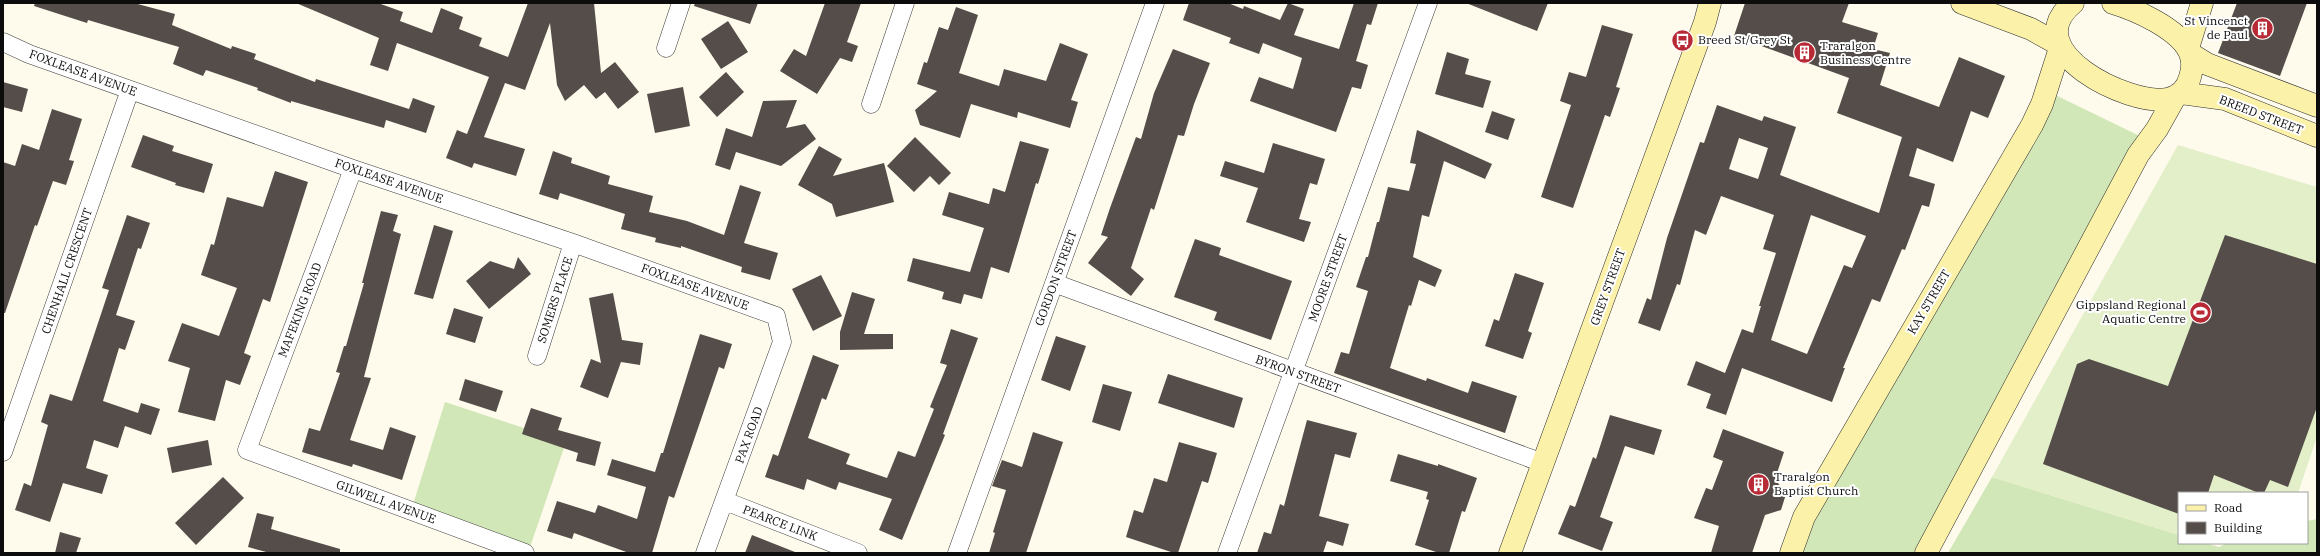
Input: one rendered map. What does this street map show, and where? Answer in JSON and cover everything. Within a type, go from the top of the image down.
[{"type":"street","points":[[666,48],[681,3]]},
{"type":"street","points":[[871,104],[905,3]]},
{"type":"street","name":"GORDON STREET","points":[[957,553],[1155,3]]},
{"type":"street","name":"MOORE STREET","points":[[1227,553],[1428,3]]},
{"type":"street","points":[[1962,3],[2031,29],[2059,46]]},
{"type":"street","name":"KAY STREET","points":[[1791,553],[1804,517],[2032,125],[2042,104],[2059,46],[2057,34],[2058,24],[2062,14],[2073,3]]},
{"type":"street","points":[[2113,3],[2145,16],[2177,36],[2189,51],[2207,64],[2317,106]]},
{"type":"street","points":[[1926,553],[2138,155],[2190,78],[2192,67],[2189,51],[2202,3]]},
{"type":"street","name":"GREY STREET","points":[[1510,553],[1710,9]]},
{"type":"street","name":"FOXLEASE AVENUE","points":[[3,42],[29,54],[130,90],[353,169],[573,243],[776,316]]},
{"type":"street","name":"BREED STREET","points":[[2059,46],[2079,68],[2113,86],[2146,98],[2157,100],[2178,95],[2225,99],[2317,136]]},
{"type":"street","name":"CHENHALL CRESCENT","points":[[3,452],[130,90]]},
{"type":"street","name":"MAFEKING ROAD","points":[[247,450],[353,169]]},
{"type":"street","name":"SOMERS PLACE","points":[[537,356],[573,243]]},
{"type":"street","name":"BYRON STREET","points":[[1054,283],[1293,373],[1543,463]]},
{"type":"street","name":"PAX ROAD","points":[[705,553],[725,502],[782,342],[776,316]]},
{"type":"street","name":"GILWELL AVENUE","points":[[247,450],[525,553]]},
{"type":"street","name":"PEARCE LINK","points":[[725,502],[858,553]]},
{"type":"green space","points":[[2047,91],[2148,140],[1926,553],[1791,553]]},
{"type":"green space","name":"Gippsland Regional Aquatic Centre","points":[[2178,145],[2317,187],[2317,437],[2298,492],[2178,492],[2178,535],[1992,477]]},
{"type":"green space","points":[[445,402],[566,442],[528,553],[411,511]]},
{"type":"green space","points":[[1992,477],[2178,535],[2178,544],[2208,544],[2219,547],[2225,544],[2308,544],[2308,521],[2317,519],[2317,553],[1948,553]]},
{"type":"building","points":[[35,3],[134,3],[175,14],[172,25],[231,49],[232,46],[256,54],[254,59],[315,82],[316,79],[409,109],[413,98],[435,106],[426,133],[386,120],[384,128],[291,101],[291,103],[257,90],[258,88],[206,70],[203,76],[173,64],[179,47],[88,20],[87,23],[34,6]]},
{"type":"building","points":[[296,3],[378,3],[403,12],[400,21],[432,33],[441,8],[463,17],[459,29],[482,38],[479,46],[508,57],[528,3],[594,3],[601,73],[615,62],[639,92],[618,109],[605,92],[596,99],[584,85],[565,101],[557,85],[550,23],[525,90],[505,83],[484,137],[525,149],[516,176],[474,163],[472,168],[446,158],[457,130],[467,134],[489,77],[397,43],[388,71],[370,65],[379,38]]},
{"type":"building","points":[[695,3],[758,3],[750,24],[694,6]]},
{"type":"building","points":[[825,3],[861,3],[847,42],[858,46],[852,62],[840,58],[817,94],[780,71],[794,49],[806,56]]},
{"type":"building","points":[[1189,3],[1228,3],[1243,9],[1244,6],[1280,20],[1288,3],[1304,9],[1294,35],[1339,49],[1354,3],[1378,3],[1371,25],[1367,24],[1356,61],[1368,65],[1361,89],[1352,87],[1336,132],[1250,101],[1259,77],[1293,89],[1302,58],[1263,43],[1259,54],[1229,43],[1231,38],[1183,20]]},
{"type":"building","points":[[1466,3],[1548,3],[1537,31]]},
{"type":"building","points":[[1745,3],[1849,3],[1842,22],[1878,33],[1873,49],[1890,53],[1880,85],[1939,107],[1959,57],[2005,76],[1988,118],[1971,111],[1953,162],[1917,148],[1909,176],[1935,184],[1929,207],[1922,205],[1905,250],[1902,249],[1880,302],[1872,299],[1843,368],[1845,368],[1832,402],[1742,368],[1726,415],[1706,408],[1711,394],[1687,385],[1696,361],[1725,373],[1742,329],[1753,333],[1761,306],[1759,306],[1776,253],[1763,249],[1774,215],[1721,196],[1706,235],[1695,230],[1680,285],[1677,284],[1660,331],[1638,323],[1647,298],[1651,300],[1667,238],[1700,142],[1704,143],[1717,105],[1762,121],[1764,116],[1796,127],[1780,175],[1879,213],[1902,137],[1837,113],[1849,78],[1734,36]],"holes":[[[1739,138],[1768,148],[1758,179],[1729,169]],[[1811,215],[1866,236],[1852,268],[1844,265],[1807,354],[1771,340]]]},
{"type":"building","name":"St Vincenct de Paul","points":[[2237,3],[2307,3],[2280,76],[2218,53]]},
{"type":"building","points":[[956,7],[978,15],[959,73],[999,86],[1004,69],[1046,81],[1060,43],[1088,54],[1071,100],[1078,102],[1070,128],[1018,112],[1017,118],[971,104],[960,138],[920,125],[915,110],[937,91],[917,84],[924,62],[927,63],[939,27],[948,30]]},
{"type":"building","points":[[728,21],[748,52],[721,69],[701,39]]},
{"type":"building","points":[[1602,25],[1633,34],[1616,87],[1620,88],[1610,117],[1605,115],[1573,208],[1541,197],[1571,105],[1560,101],[1569,72],[1586,77]]},
{"type":"building","points":[[1173,49],[1210,63],[1194,104],[1184,136],[1178,135],[1154,210],[1151,208],[1131,268],[1144,279],[1131,296],[1088,263],[1108,237],[1101,235],[1110,208],[1136,137],[1141,139],[1154,93]]},
{"type":"building","points":[[1447,52],[1469,59],[1465,74],[1491,81],[1483,108],[1435,94]]},
{"type":"building","points":[[726,72],[744,92],[717,117],[699,97]]},
{"type":"building","points":[[3,82],[28,89],[22,112],[3,107]]},
{"type":"building","points":[[683,87],[690,126],[655,133],[647,94]]},
{"type":"building","points":[[797,100],[786,128],[805,124],[816,139],[781,166],[736,152],[730,170],[715,165],[726,128],[752,137],[763,101]]},
{"type":"building","points":[[52,109],[82,119],[69,160],[74,161],[66,185],[53,181],[37,226],[35,225],[5,313],[3,313],[3,162],[15,166],[22,144],[39,150]]},
{"type":"building","points":[[1492,111],[1515,119],[1508,140],[1485,132]]},
{"type":"building","points":[[1417,130],[1492,164],[1485,179],[1444,161],[1429,217],[1422,215],[1413,257],[1442,270],[1435,287],[1419,280],[1411,306],[1409,305],[1390,368],[1426,381],[1427,378],[1468,393],[1472,381],[1517,396],[1505,433],[1334,373],[1341,352],[1349,354],[1368,291],[1356,287],[1366,257],[1368,257],[1388,187],[1409,191],[1416,164],[1410,163]]},
{"type":"building","points":[[143,135],[174,146],[172,151],[213,164],[204,193],[175,185],[176,183],[131,167]]},
{"type":"building","points":[[915,137],[951,173],[939,185],[930,176],[914,192],[887,166]]},
{"type":"building","points":[[1020,141],[1049,149],[1038,184],[1036,183],[1009,273],[991,267],[982,299],[964,294],[961,304],[942,299],[944,292],[907,281],[913,258],[970,272],[984,228],[942,215],[949,192],[989,204],[993,188],[1005,192]]},
{"type":"building","points":[[1273,143],[1325,159],[1317,185],[1310,183],[1299,219],[1311,222],[1304,242],[1246,222],[1258,188],[1220,176],[1225,161],[1264,173]]},
{"type":"building","points":[[819,146],[842,159],[833,176],[884,163],[894,202],[836,217],[832,204],[798,185]]},
{"type":"building","points":[[553,151],[572,158],[571,163],[610,176],[608,184],[653,196],[649,212],[687,221],[724,235],[740,185],[761,192],[744,243],[778,253],[770,280],[741,272],[742,267],[681,246],[681,248],[655,242],[656,238],[621,229],[625,214],[560,193],[558,200],[539,194]]},
{"type":"building","points":[[275,171],[308,182],[270,302],[263,299],[244,353],[251,356],[240,385],[226,380],[215,421],[178,412],[190,368],[168,361],[182,323],[219,336],[237,288],[201,275],[211,244],[214,245],[227,197],[263,207]]},
{"type":"building","points":[[381,211],[398,215],[393,231],[401,234],[364,377],[371,378],[350,440],[383,450],[390,427],[416,436],[402,480],[353,464],[352,467],[302,452],[309,428],[320,431],[340,373],[336,372],[344,346],[346,346],[364,283],[362,283]]},
{"type":"building","points":[[127,215],[150,223],[141,249],[138,248],[116,315],[135,321],[125,350],[119,348],[103,401],[138,413],[141,403],[160,409],[151,435],[125,426],[118,448],[94,440],[86,468],[108,475],[102,494],[63,483],[50,522],[15,510],[24,483],[31,486],[48,425],[41,422],[50,394],[72,401],[109,290],[102,288]]},
{"type":"building","points":[[434,225],[453,231],[433,299],[414,294]]},
{"type":"building","points":[[2225,235],[2317,264],[2317,407],[2288,487],[2270,480],[2264,492],[2256,492],[2214,475],[2208,492],[2178,492],[2178,514],[2043,464],[2077,364],[2089,359],[2168,386]]},
{"type":"building","points":[[1195,239],[1221,248],[1219,255],[1292,281],[1271,340],[1214,320],[1217,312],[1174,297]]},
{"type":"building","points":[[518,257],[531,274],[489,309],[466,281],[490,261],[514,269]]},
{"type":"building","points":[[1515,273],[1544,283],[1528,331],[1532,333],[1523,359],[1485,346],[1494,319],[1499,321]]},
{"type":"building","points":[[821,275],[842,316],[813,331],[792,289]]},
{"type":"building","points":[[852,292],[875,299],[864,334],[893,334],[893,349],[840,350],[840,332]]},
{"type":"building","points":[[613,293],[622,340],[643,343],[640,365],[621,362],[608,398],[580,387],[591,359],[601,363],[589,298]]},
{"type":"building","points":[[454,308],[483,317],[475,343],[446,334]]},
{"type":"building","points":[[951,329],[978,338],[943,434],[945,435],[902,540],[879,530],[892,499],[839,482],[836,490],[807,479],[804,490],[765,477],[773,454],[778,456],[813,355],[839,365],[826,400],[822,398],[808,438],[850,454],[846,464],[887,478],[898,451],[915,457],[934,409],[930,407],[947,365],[940,363]]},
{"type":"building","points":[[700,334],[732,344],[724,369],[719,367],[674,498],[669,496],[652,553],[629,553],[574,533],[572,539],[547,531],[557,501],[595,513],[598,505],[637,519],[646,487],[607,475],[612,459],[655,472],[661,453],[663,453]]},
{"type":"building","points":[[1056,336],[1086,346],[1070,391],[1041,380]]},
{"type":"building","points":[[1168,374],[1243,398],[1234,428],[1158,403]]},
{"type":"building","points":[[465,379],[503,391],[496,412],[459,400]]},
{"type":"building","points":[[1103,384],[1132,392],[1120,431],[1092,422]]},
{"type":"building","points":[[531,408],[562,418],[558,430],[601,442],[595,466],[576,461],[578,453],[522,434]]},
{"type":"building","points":[[1610,415],[1662,430],[1654,455],[1625,446],[1600,517],[1613,522],[1602,551],[1558,534],[1570,505],[1575,507],[1593,457],[1596,459]]},
{"type":"building","points":[[1307,420],[1357,433],[1350,458],[1335,454],[1319,516],[1349,524],[1343,546],[1327,541],[1323,553],[1257,553],[1264,532],[1271,534],[1280,504],[1284,506]]},
{"type":"building","name":"Traralgon Baptist Church","points":[[1723,429],[1784,452],[1775,479],[1786,494],[1781,510],[1765,515],[1752,553],[1711,553],[1719,526],[1694,518],[1706,488],[1712,490],[1723,461],[1713,457]]},
{"type":"building","points":[[1033,432],[1063,442],[1026,553],[989,553],[995,533],[993,532],[1006,490],[992,486],[1002,460],[1022,467]]},
{"type":"building","points":[[208,440],[212,465],[172,473],[167,448]]},
{"type":"building","points":[[1179,442],[1217,453],[1208,483],[1202,481],[1178,553],[1174,553],[1126,537],[1134,510],[1143,513],[1154,478],[1167,482]]},
{"type":"building","points":[[1398,454],[1438,466],[1438,464],[1477,478],[1465,512],[1462,511],[1449,553],[1439,553],[1415,545],[1429,500],[1426,499],[1428,492],[1390,481]]},
{"type":"building","points":[[223,477],[244,498],[196,545],[175,523]]},
{"type":"building","points":[[257,513],[274,517],[271,529],[340,549],[340,553],[270,553],[248,547]]},
{"type":"building","points":[[60,532],[81,538],[76,553],[55,553]]},
{"type":"building","points":[[752,535],[795,552],[795,553],[745,553]]},
{"type":"place","name":"St Vincenct de Paul","points":[[2263,28]]},
{"type":"place","name":"Breed St/Grey St","points":[[1682,40]]},
{"type":"place","name":"Traralgon Business Centre","points":[[1805,53]]},
{"type":"place","name":"Gippsland Regional Aquatic Centre","points":[[2201,312]]},
{"type":"place","name":"Traralgon Baptist Church","points":[[1758,484]]}]
